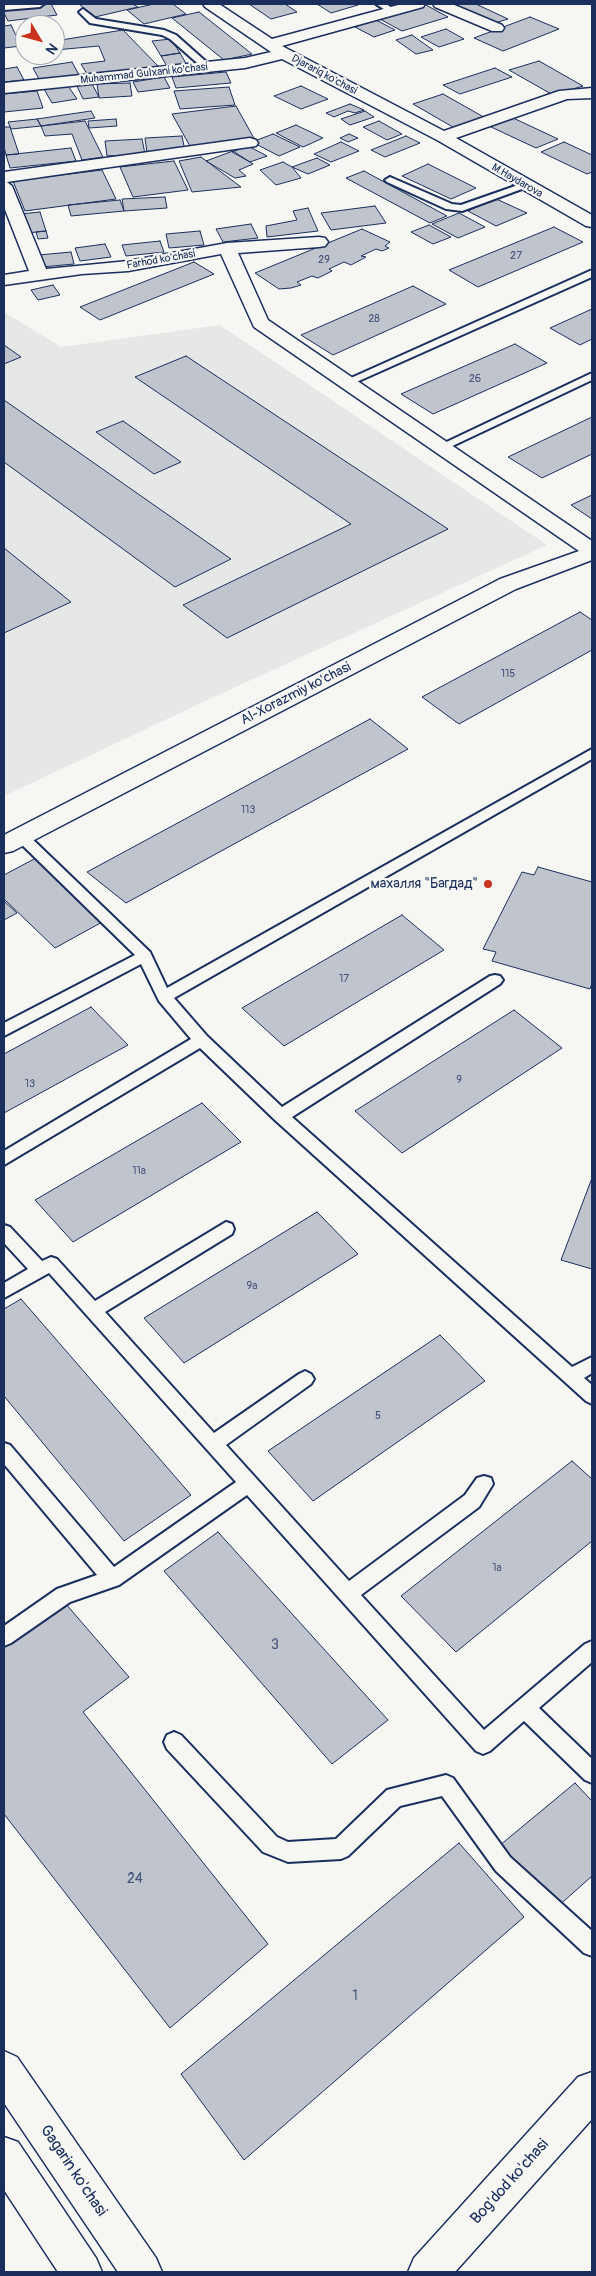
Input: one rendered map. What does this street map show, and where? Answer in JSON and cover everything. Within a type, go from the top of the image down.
[{"type":"street","name":"Djarariq ko'chasi","points":[[210,4],[272,44],[284,54],[443,137]]},
{"type":"street","points":[[272,44],[386,8],[418,4]]},
{"type":"street","points":[[440,4],[497,28]]},
{"type":"street","name":"Muhammad Gulxani ko'chasi","points":[[4,88],[245,63],[284,54]]},
{"type":"street","points":[[443,137],[565,94],[592,93]]},
{"type":"street","name":"M.Haydarova","points":[[443,137],[525,186],[592,222]]},
{"type":"street","points":[[4,177],[250,143]]},
{"type":"street","points":[[4,186],[40,276]]},
{"type":"street","name":"Farhod ko'chasi","points":[[4,280],[82,269],[128,266],[227,248],[319,242]]},
{"type":"street","points":[[227,248],[260,323],[592,551]]},
{"type":"street","name":"Al-Xorazmiy ko'chasi","points":[[12,841],[508,584],[592,551]]},
{"type":"street","name":"Gagarin ko'chasi","points":[[4,2070],[142,2272]]},
{"type":"street","name":"Bog'dod ko'chasi","points":[[428,2272],[592,2091]]},
{"type":"street","points":[[4,2156],[82,2272]]},
{"type":"lane","points":[[4,7],[40,4]]},
{"type":"lane","points":[[83,12],[92,21],[164,33],[173,37],[207,67]]},
{"type":"lane","points":[[390,180],[450,208],[462,208],[525,186]]},
{"type":"lane","points":[[348,382],[592,274]]},
{"type":"lane","points":[[442,447],[592,376]]},
{"type":"lane","points":[[164,997],[592,753]]},
{"type":"lane","points":[[12,841],[146,956],[164,997],[201,1040],[281,1116],[592,1396]]},
{"type":"lane","points":[[4,1030],[146,956]]},
{"type":"lane","points":[[281,1116],[495,980]]},
{"type":"lane","points":[[4,1159],[201,1040]]},
{"type":"lane","points":[[93,1311],[226,1229]]},
{"type":"lane","points":[[4,1232],[40,1270]]},
{"type":"lane","points":[[4,1292],[51,1264],[483,1744],[592,1650]]},
{"type":"lane","points":[[572,1377],[592,1364]]},
{"type":"lane","points":[[213,1444],[305,1379]]},
{"type":"lane","points":[[4,1451],[112,1579]]},
{"type":"lane","points":[[4,1637],[64,1595],[112,1579],[249,1483]]},
{"type":"lane","points":[[348,1593],[472,1501],[484,1484]]},
{"type":"lane","points":[[525,1708],[592,1773]]},
{"type":"lane","points":[[174,1742],[270,1845],[288,1852],[341,1849],[394,1797],[446,1785],[503,1864],[592,1945]]},
{"type":"shaded area","points":[[4,312],[61,347],[220,325],[547,545],[218,695],[4,796]]},
{"type":"building","points":[[51,4],[57,15],[15,15],[15,20],[8,21],[4,10]]},
{"type":"building","points":[[79,4],[133,4],[138,7],[95,17]]},
{"type":"building","points":[[154,4],[173,4],[186,14],[144,24],[127,10]]},
{"type":"building","points":[[249,4],[285,4],[297,12],[271,19]]},
{"type":"building","points":[[317,4],[355,4],[358,5],[331,13]]},
{"type":"building","points":[[424,4],[448,17],[402,31],[378,18]]},
{"type":"building","points":[[453,4],[476,4],[508,19],[495,23]]},
{"type":"building","points":[[199,12],[252,54],[224,60],[172,18]]},
{"type":"building","points":[[530,17],[559,29],[503,51],[474,38]]},
{"type":"building","points":[[376,20],[395,30],[374,37],[355,27]]},
{"type":"building","points":[[11,25],[15,33],[15,47],[4,48],[4,26]]},
{"type":"building","points":[[446,29],[464,39],[439,47],[421,37]]},
{"type":"building","points":[[123,30],[159,67],[87,74],[81,64],[105,61],[99,46],[65,49],[65,39]]},
{"type":"building","points":[[412,35],[433,50],[416,54],[396,40]]},
{"type":"building","points":[[171,39],[180,53],[161,56],[152,41]]},
{"type":"building","points":[[180,53],[187,65],[168,68],[161,56]]},
{"type":"building","points":[[539,61],[583,86],[553,95],[509,70]]},
{"type":"building","points":[[72,62],[79,75],[40,81],[33,68],[65,65],[65,63]]},
{"type":"building","points":[[17,67],[24,80],[4,82],[4,69]]},
{"type":"building","points":[[495,68],[512,77],[460,94],[443,85]]},
{"type":"building","points":[[226,72],[231,83],[176,88],[172,77]]},
{"type":"building","points":[[164,77],[170,88],[138,92],[133,82]]},
{"type":"building","points":[[91,82],[99,97],[83,99],[76,84]]},
{"type":"building","points":[[130,83],[132,96],[99,98],[97,84]]},
{"type":"building","points":[[68,86],[77,99],[52,103],[44,89]]},
{"type":"building","points":[[301,86],[328,99],[301,109],[274,96]]},
{"type":"building","points":[[229,87],[235,105],[180,109],[174,91]]},
{"type":"building","points":[[37,91],[43,108],[4,112],[4,94]]},
{"type":"building","points":[[443,94],[489,120],[458,130],[413,104]]},
{"type":"building","points":[[350,104],[364,110],[355,113],[348,111],[334,117],[326,113]]},
{"type":"building","points":[[236,106],[255,140],[191,148],[172,114]]},
{"type":"building","points":[[91,111],[95,118],[41,126],[37,119]]},
{"type":"building","points":[[365,111],[374,117],[350,125],[341,119]]},
{"type":"building","points":[[511,117],[558,139],[536,148],[489,126]]},
{"type":"building","points":[[37,119],[41,126],[11,129],[8,122]]},
{"type":"building","points":[[116,119],[117,126],[89,128],[88,121]]},
{"type":"building","points":[[85,121],[103,157],[82,160],[72,134],[45,136],[41,126]]},
{"type":"building","points":[[379,121],[402,134],[387,140],[363,127]]},
{"type":"building","points":[[296,125],[323,138],[303,147],[276,133]]},
{"type":"building","points":[[4,127],[10,127],[19,154],[6,155]]},
{"type":"building","points":[[273,134],[300,147],[279,156],[252,142]]},
{"type":"building","points":[[349,134],[358,138],[348,142],[340,138]]},
{"type":"building","points":[[182,136],[185,151],[147,153],[145,138]]},
{"type":"building","points":[[406,136],[420,143],[385,157],[371,150]]},
{"type":"building","points":[[142,139],[145,154],[107,156],[105,141]]},
{"type":"building","points":[[341,142],[359,151],[331,162],[314,154]]},
{"type":"building","points":[[564,142],[592,155],[592,172],[587,174],[541,152]]},
{"type":"building","points":[[248,146],[267,156],[250,162],[232,152]]},
{"type":"building","points":[[71,148],[76,161],[10,168],[6,155]]},
{"type":"building","points":[[233,151],[253,164],[239,170],[246,176],[235,178],[206,161]]},
{"type":"building","points":[[201,157],[241,187],[192,192],[179,161]]},
{"type":"building","points":[[317,158],[330,165],[308,174],[292,167]]},
{"type":"building","points":[[174,161],[188,190],[133,197],[120,167]]},
{"type":"building","points":[[283,162],[292,167],[301,178],[276,185],[260,170]]},
{"type":"building","points":[[428,164],[476,188],[451,199],[402,176]]},
{"type":"building","points":[[102,170],[116,199],[25,211],[13,181]]},
{"type":"building","points":[[364,171],[447,216],[430,223],[346,178]]},
{"type":"building","points":[[165,197],[167,208],[124,211],[122,199]]},
{"type":"building","points":[[494,198],[527,213],[496,226],[468,211]]},
{"type":"building","points":[[120,200],[124,211],[71,216],[68,205]]},
{"type":"building","points":[[375,206],[386,223],[331,230],[321,213]]},
{"type":"building","points":[[308,208],[318,231],[267,237],[266,226],[297,220],[293,211]]},
{"type":"building","points":[[40,212],[46,231],[27,233],[21,214]]},
{"type":"building","points":[[459,213],[485,227],[458,238],[432,224]]},
{"type":"building","points":[[251,224],[258,238],[223,242],[216,229]]},
{"type":"building","points":[[429,225],[451,237],[433,244],[411,232]]},
{"type":"building","points":[[554,227],[583,242],[478,287],[449,270]]},
{"type":"building","points":[[362,229],[390,242],[385,246],[389,248],[382,251],[376,249],[361,256],[366,257],[351,265],[344,262],[329,269],[332,271],[318,278],[312,276],[297,282],[301,285],[291,288],[279,289],[255,273]]},
{"type":"building","points":[[46,231],[48,238],[38,239],[36,232]]},
{"type":"building","points":[[200,231],[204,245],[169,248],[166,234]]},
{"type":"building","points":[[160,241],[164,252],[126,256],[122,245]]},
{"type":"building","points":[[105,244],[111,257],[80,261],[75,248]]},
{"type":"building","points":[[71,252],[74,264],[42,267],[39,255]]},
{"type":"building","points":[[194,262],[214,274],[100,320],[80,307]]},
{"type":"building","points":[[53,285],[60,295],[38,300],[31,290]]},
{"type":"building","points":[[413,286],[446,304],[333,355],[301,335]]},
{"type":"building","points":[[592,309],[592,339],[580,345],[550,328]]},
{"type":"building","points":[[515,344],[547,363],[433,414],[401,394]]},
{"type":"building","points":[[4,345],[21,357],[4,364]]},
{"type":"building","points":[[186,356],[448,529],[227,638],[183,605],[351,524],[135,377]]},
{"type":"building","points":[[4,400],[231,559],[175,587],[4,462]]},
{"type":"building","points":[[592,417],[592,454],[542,478],[508,457]]},
{"type":"building","points":[[123,421],[181,462],[154,474],[96,432]]},
{"type":"building","points":[[592,495],[592,519],[571,505]]},
{"type":"building","points":[[4,548],[71,602],[4,633]]},
{"type":"building","points":[[580,612],[592,620],[592,650],[459,724],[422,697]]},
{"type":"building","points":[[370,719],[408,749],[126,903],[87,872]]},
{"type":"building","points":[[36,858],[104,921],[55,948],[4,899],[4,875]]},
{"type":"building","points":[[538,867],[592,882],[592,983],[590,989],[492,961],[496,952],[483,949],[522,872],[534,875]]},
{"type":"building","points":[[4,901],[17,913],[4,920]]},
{"type":"building","points":[[402,915],[444,950],[284,1046],[242,1008]]},
{"type":"building","points":[[91,1007],[128,1045],[4,1113],[4,1054]]},
{"type":"building","points":[[514,1010],[562,1048],[402,1153],[355,1111]]},
{"type":"building","points":[[202,1103],[241,1142],[73,1242],[35,1200]]},
{"type":"building","points":[[592,1178],[592,1269],[561,1260]]},
{"type":"building","points":[[317,1212],[358,1254],[184,1363],[144,1318]]},
{"type":"building","points":[[21,1299],[191,1495],[124,1541],[4,1396],[4,1309]]},
{"type":"building","points":[[440,1335],[485,1381],[313,1501],[268,1451]]},
{"type":"building","points":[[572,1461],[592,1479],[592,1541],[456,1652],[401,1596]]},
{"type":"building","points":[[218,1532],[388,1720],[332,1764],[164,1571]]},
{"type":"building","points":[[65,1603],[129,1677],[83,1712],[268,1944],[170,2028],[4,1814],[4,1645]]},
{"type":"building","points":[[575,1783],[592,1801],[592,1876],[555,1909],[499,1846]]},
{"type":"building","points":[[459,1843],[524,1917],[244,2160],[181,2074]]},
{"type":"place","name":"махалля \"Багдад\"","points":[[488,884]]}]
